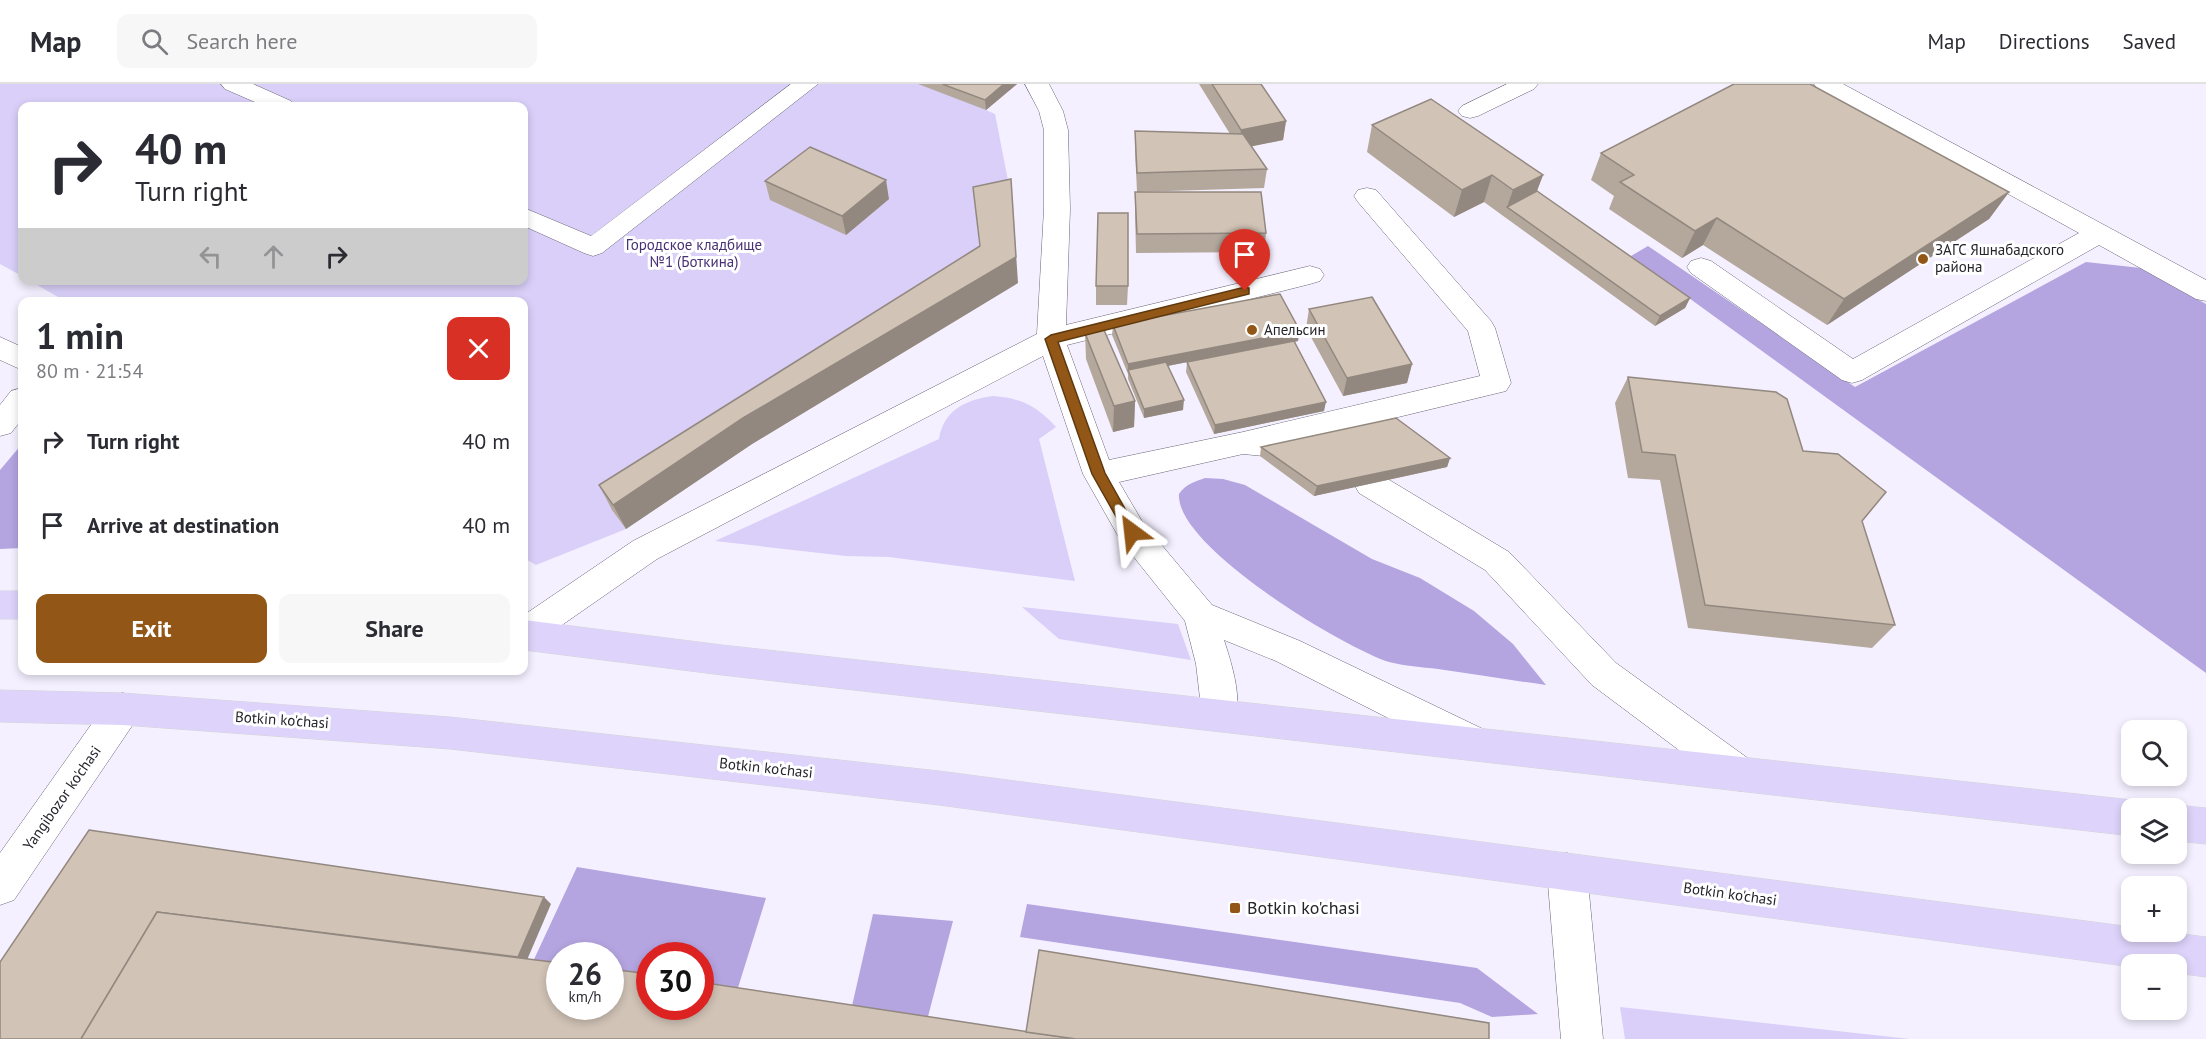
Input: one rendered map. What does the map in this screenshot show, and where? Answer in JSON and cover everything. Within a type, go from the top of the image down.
[{"type":"main road","points":[[0,604],[18,605]]},
{"type":"main road","points":[[528,635],[722,660],[2121,817]]},
{"type":"main road","name":"Botkin ko'chasi","points":[[0,706],[123,709],[474,735],[939,788],[2206,957]]},
{"type":"main road","points":[[2187,824],[2206,826]]},
{"type":"street","points":[[233,84],[274,102]]},
{"type":"street","points":[[528,218],[593,247],[806,84]]},
{"type":"street","points":[[1037,84],[1051,111],[1056,130],[1057,209],[1051,339],[1099,474],[1132,532],[1200,615],[1214,664],[1220,715]]},
{"type":"street","points":[[1470,111],[1526,84]]},
{"type":"street","points":[[1826,84],[2206,292]]},
{"type":"street","points":[[1099,474],[1496,383],[1480,328],[1367,196]]},
{"type":"street","points":[[1701,267],[1852,373],[2004,289],[2099,232]]},
{"type":"street","points":[[528,631],[645,550],[1051,339],[1310,275]]},
{"type":"street","points":[[0,347],[18,358]]},
{"type":"street","points":[[0,425],[18,404]]},
{"type":"street","points":[[1243,442],[1301,447]]},
{"type":"street","points":[[1370,484],[1497,561],[1604,674],[1740,774]]},
{"type":"street","points":[[1200,615],[1288,651],[1474,743]]},
{"type":"street","name":"Yangibozor ko'chasi","points":[[0,886],[123,709]]},
{"type":"street","points":[[1567,872],[1582,1039]]},
{"type":"green space","name":"Городское кладбище №1 (Боткина)","points":[[0,84],[1017,84],[986,110],[995,114],[1013,206],[976,214],[982,273],[613,510],[626,529],[536,565],[528,560],[528,297],[58,297],[37,285],[528,285],[528,102],[18,102],[18,274],[0,264]]},
{"type":"green space","points":[[993,396],[1028,404],[1056,427],[1039,439],[1075,581],[889,557],[846,556],[715,541],[939,439],[946,421],[957,408],[973,400]]},
{"type":"green space","points":[[1022,607],[1178,624],[1191,660],[1059,639]]},
{"type":"green space","points":[[1620,1007],[1910,1039],[1625,1039]]},
{"type":"shaded area","points":[[1648,246],[1855,387],[2086,262],[2141,268],[2206,304],[2206,673],[1631,256]]},
{"type":"shaded area","points":[[18,449],[18,548],[0,549],[0,470]]},
{"type":"shaded area","points":[[1205,478],[1223,479],[1245,485],[1372,559],[1420,578],[1474,611],[1513,644],[1546,685],[1389,662],[1366,653],[1301,616],[1231,566],[1204,540],[1185,516],[1179,494],[1187,486]]},
{"type":"shaded area","points":[[577,867],[766,898],[736,994],[714,991],[714,942],[636,942],[636,981],[624,980],[624,942],[546,942],[546,970],[530,968]]},
{"type":"shaded area","points":[[1027,904],[1477,968],[1538,1014],[1492,1017],[1460,1003],[1020,937]]},
{"type":"shaded area","points":[[873,914],[953,921],[925,1028],[849,1019]]},
{"type":"building","points":[[942,84],[1004,84],[985,100]]},
{"type":"building","points":[[1212,84],[1261,84],[1286,121],[1241,130]]},
{"type":"building","points":[[1734,84],[1810,84],[2009,192],[1844,299],[1717,218],[1695,231],[1620,182],[1634,175],[1601,153]]},
{"type":"building","points":[[1431,99],[1543,175],[1513,190],[1492,175],[1462,190],[1372,125]]},
{"type":"building","points":[[1135,131],[1243,134],[1267,169],[1137,173]]},
{"type":"building","points":[[810,147],[886,180],[842,216],[765,181]]},
{"type":"building","points":[[1011,179],[1016,257],[743,418],[613,505],[599,485],[980,246],[973,187]]},
{"type":"building","points":[[1537,191],[1690,298],[1660,316],[1507,207]]},
{"type":"building","points":[[1135,192],[1261,192],[1266,233],[1137,234]]},
{"type":"building","points":[[1098,213],[1128,213],[1128,286],[1096,286]]},
{"type":"building","points":[[1280,294],[1300,331],[1128,364],[1113,325]]},
{"type":"building","points":[[1372,297],[1412,364],[1347,378],[1309,309]]},
{"type":"building","points":[[1104,330],[1135,401],[1114,406],[1085,333]]},
{"type":"building","points":[[1294,341],[1326,402],[1215,425],[1187,362]]},
{"type":"building","points":[[1166,362],[1184,400],[1144,409],[1128,370]]},
{"type":"building","points":[[1628,377],[1776,392],[1787,399],[1803,451],[1838,454],[1886,492],[1862,521],[1895,625],[1705,605],[1675,455],[1642,452]]},
{"type":"building","points":[[1396,418],[1450,458],[1317,486],[1261,447]]},
{"type":"building","points":[[89,830],[544,897],[518,957],[157,912],[81,1039],[0,1039],[0,962]]},
{"type":"building","points":[[157,912],[546,961],[546,1020],[624,1020],[624,971],[636,972],[636,1020],[714,1020],[714,984],[1076,1039],[81,1039]]},
{"type":"building","points":[[1039,950],[1489,1023],[1489,1039],[1076,1039],[1026,1032]]},
{"type":"place","name":"ЗАГС Яшнабадского района","points":[[1923,259]]},
{"type":"place","name":"Апельсин","points":[[1252,330]]},
{"type":"place","name":"Botkin ko'chasi","points":[[1235,908]]},
{"type":"route","points":[[1132,532],[1099,474],[1051,339],[1245,291]]}]
